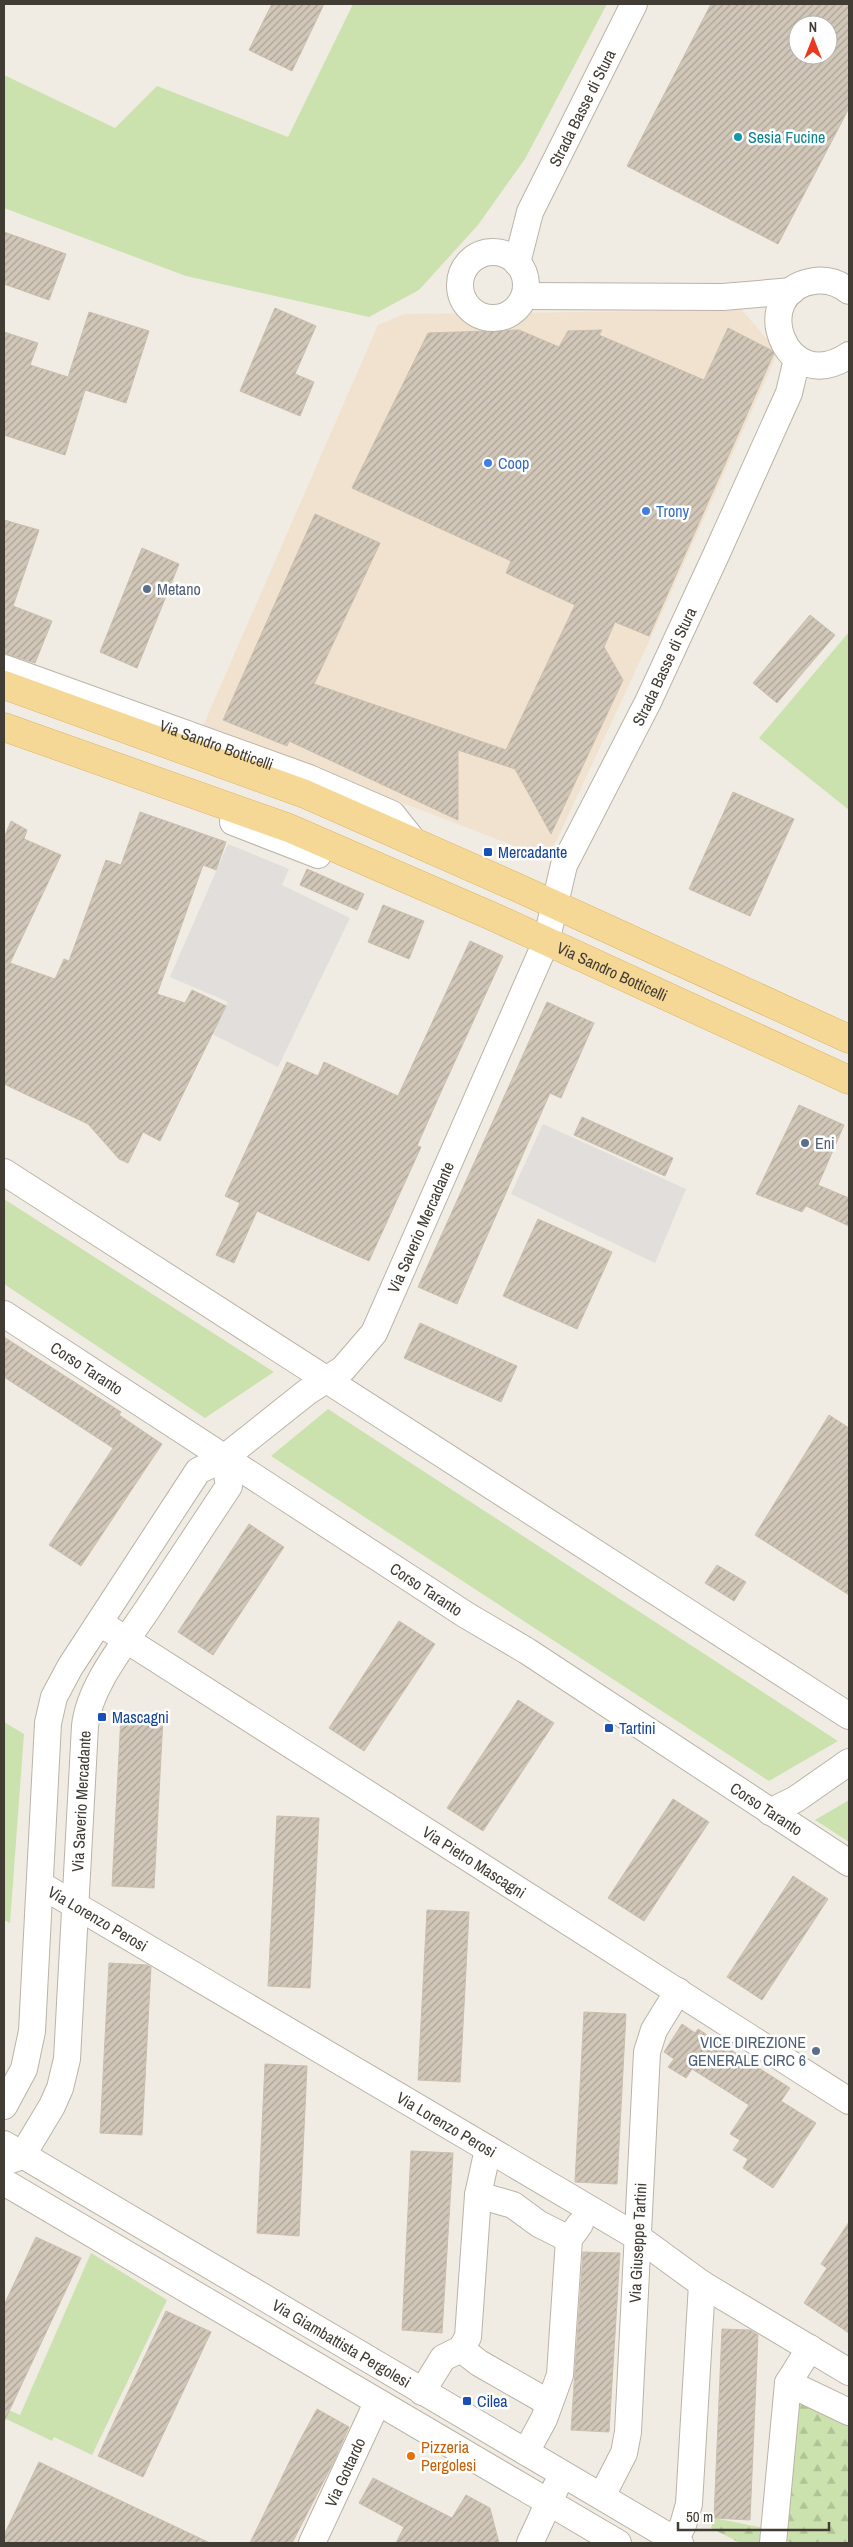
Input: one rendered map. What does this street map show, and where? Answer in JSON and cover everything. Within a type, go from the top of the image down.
[{"type":"main road","name":"Via Sandro Botticelli","points":[[4,685],[305,794],[849,1039]]},
{"type":"main road","name":"Via Sandro Botticelli","points":[[4,727],[289,828],[375,865],[849,1080]]},
{"type":"street","name":"Strada Basse di Stura","points":[[517,262],[530,212],[634,4]]},
{"type":"street","name":"Strada Basse di Stura","points":[[494,252],[530,212]]},
{"type":"street","points":[[494,252],[517,262],[526,278],[524,296],[512,312],[502,317],[484,317],[468,307],[461,292],[462,273],[475,258],[494,252]]},
{"type":"street","points":[[810,363],[782,342],[778,321],[785,299],[801,285],[820,280],[839,284],[849,291]]},
{"type":"street","points":[[524,296],[733,296],[792,291]]},
{"type":"street","points":[[733,296],[766,312],[778,321]]},
{"type":"street","name":"Strada Basse di Stura","points":[[546,942],[553,905],[564,865],[648,702],[789,393],[810,363],[836,363],[849,355]]},
{"type":"street","name":"Via Sandro Botticelli","points":[[4,668],[309,778],[392,814],[415,842]]},
{"type":"street","name":"Via Sandro Botticelli","points":[[4,741],[286,842],[329,860],[375,865]]},
{"type":"street","name":"Via Saverio Mercadante","points":[[4,2106],[21,2075],[29,2052],[33,2025],[49,1716],[54,1697],[66,1673],[198,1471],[224,1458],[307,1392],[343,1369],[374,1333],[546,942]]},
{"type":"street","points":[[4,1172],[849,1716]]},
{"type":"street","name":"Corso Taranto","points":[[4,1314],[466,1615],[527,1651],[849,1863]]},
{"type":"street","name":"Via Saverio Mercadante","points":[[10,2154],[52,2106],[65,2069],[69,2046],[85,1722],[96,1690],[126,1640],[229,1486],[224,1458]]},
{"type":"street","name":"Via Pietro Mascagni","points":[[100,1623],[849,2101]]},
{"type":"street","points":[[778,1818],[796,1799],[849,1762]]},
{"type":"street","name":"Via Lorenzo Perosi","points":[[40,1885],[488,2149],[579,2225],[639,2238],[702,2284],[849,2372]]},
{"type":"street","name":"Via Giuseppe Tartini","points":[[602,2496],[620,2462],[627,2442],[639,2238],[647,2052],[654,2030],[678,1991]]},
{"type":"street","points":[[422,2392],[468,2336],[478,2195],[488,2149]]},
{"type":"street","name":"Via Giambattista Pergolesi","points":[[10,2154],[563,2473],[678,2542]]},
{"type":"street","name":"Via Giambattista Pergolesi","points":[[4,2182],[618,2543]]},
{"type":"street","points":[[478,2195],[513,2205],[539,2224],[579,2225],[560,2375],[547,2411],[526,2452]]},
{"type":"street","points":[[678,2542],[689,2504],[702,2284]]},
{"type":"street","points":[[775,2542],[788,2383],[810,2348]]},
{"type":"street","points":[[452,2354],[479,2363],[547,2411]]},
{"type":"street","points":[[788,2383],[849,2412]]},
{"type":"street","name":"Via Gottardo","points":[[312,2543],[377,2403]]},
{"type":"street","points":[[530,2543],[563,2473]]},
{"type":"shaded area","points":[[742,310],[778,352],[648,644],[548,859],[203,726],[378,325],[404,314]]},
{"type":"shaded area","points":[[228,844],[289,869],[282,885],[350,918],[278,1067],[212,1034],[228,1002],[170,977]]},
{"type":"shaded area","points":[[543,1124],[686,1189],[655,1263],[511,1194]]},
{"type":"green space","points":[[353,4],[607,4],[525,159],[478,225],[419,290],[369,317],[186,276],[4,208],[4,75],[115,128],[157,86],[288,137]]},
{"type":"green space","points":[[849,632],[849,810],[759,738]]},
{"type":"green space","points":[[4,1199],[274,1372],[205,1418],[4,1284]]},
{"type":"green space","points":[[328,1409],[838,1741],[769,1781],[271,1456]]},
{"type":"green space","points":[[4,1722],[24,1734],[10,1923],[4,1920]]},
{"type":"green space","points":[[849,1800],[849,1842],[815,1820]]},
{"type":"green space","points":[[91,2253],[167,2300],[92,2455],[54,2437],[52,2441],[4,2418],[4,2408],[20,2415]]},
{"type":"green space","points":[[791,2392],[849,2421],[849,2543],[792,2543],[785,2540]]},
{"type":"green space","points":[[714,2518],[764,2528],[768,2543],[740,2543],[711,2528]]},
{"type":"building","points":[[272,4],[324,4],[292,71],[249,50]]},
{"type":"building","name":"Sesia Fucine","points":[[711,4],[849,4],[849,108],[778,244],[627,166]]},
{"type":"building","points":[[4,232],[66,254],[49,300],[4,284]]},
{"type":"building","points":[[275,308],[316,326],[295,374],[314,382],[300,416],[240,391]]},
{"type":"building","points":[[89,312],[149,331],[126,403],[85,390],[65,455],[4,435],[4,332],[38,343],[30,365],[68,377]]},
{"type":"building","points":[[728,328],[774,353],[649,636],[615,622],[604,647],[623,680],[551,834],[515,769],[458,750],[458,820],[289,741],[287,746],[223,720],[315,514],[380,543],[314,684],[506,750],[575,605],[506,573],[511,561],[352,488],[428,333],[519,330],[559,347],[568,331],[602,330],[599,335],[704,380]]},
{"type":"building","points":[[4,520],[39,530],[13,606],[52,621],[35,663],[4,653]]},
{"type":"building","name":"Metano","points":[[142,548],[179,564],[137,668],[100,652]]},
{"type":"building","points":[[810,615],[835,635],[777,703],[753,683]]},
{"type":"building","points":[[733,792],[794,819],[750,916],[689,889]]},
{"type":"building","points":[[140,812],[226,842],[216,870],[203,865],[157,994],[185,1003],[192,990],[226,1006],[160,1141],[143,1132],[128,1163],[119,1159],[88,1124],[4,1084],[4,838],[11,821],[27,830],[24,839],[61,855],[10,963],[55,979],[64,959],[69,961],[106,860],[121,865]]},
{"type":"building","points":[[307,869],[364,894],[357,910],[300,885]]},
{"type":"building","points":[[383,905],[424,921],[409,959],[368,942]]},
{"type":"building","points":[[470,941],[503,956],[417,1146],[421,1147],[369,1261],[257,1211],[234,1263],[216,1255],[240,1203],[225,1196],[287,1062],[318,1076],[324,1062],[398,1096]]},
{"type":"building","points":[[547,1002],[594,1023],[561,1098],[550,1093],[457,1304],[418,1287]]},
{"type":"building","points":[[799,1105],[844,1125],[818,1185],[849,1198],[849,1226],[806,1206],[802,1212],[756,1194]]},
{"type":"building","points":[[582,1117],[673,1158],[665,1176],[574,1135]]},
{"type":"building","points":[[538,1219],[612,1252],[577,1329],[503,1296]]},
{"type":"building","points":[[420,1323],[517,1366],[501,1402],[404,1358]]},
{"type":"building","points":[[4,1337],[121,1412],[119,1415],[162,1444],[81,1566],[49,1545],[113,1448],[4,1377]]},
{"type":"building","points":[[829,1415],[849,1428],[849,1595],[755,1535]]},
{"type":"building","points":[[249,1524],[284,1547],[213,1655],[178,1632]]},
{"type":"building","points":[[717,1565],[746,1582],[734,1601],[705,1583]]},
{"type":"building","points":[[399,1621],[435,1644],[364,1751],[329,1728]]},
{"type":"building","points":[[518,1700],[554,1723],[483,1831],[447,1808]]},
{"type":"building","points":[[121,1716],[163,1718],[154,1888],[112,1886]]},
{"type":"building","points":[[673,1799],[709,1822],[644,1921],[608,1898]]},
{"type":"building","points":[[277,1816],[319,1818],[310,1988],[268,1986]]},
{"type":"building","points":[[793,1876],[828,1899],[762,2000],[727,1977]]},
{"type":"building","points":[[427,1910],[469,1912],[460,2082],[418,2080]]},
{"type":"building","points":[[109,1963],[147,1965],[151,1967],[142,2135],[100,2133]]},
{"type":"building","points":[[584,2012],[626,2014],[617,2184],[575,2182]]},
{"type":"building","points":[[682,2024],[695,2033],[698,2029],[790,2088],[781,2101],[816,2123],[773,2188],[743,2168],[748,2159],[733,2150],[740,2140],[730,2134],[749,2105],[692,2069],[686,2078],[668,2067],[674,2059],[664,2052]]},
{"type":"building","points":[[265,2064],[307,2066],[299,2236],[257,2233]]},
{"type":"building","points":[[411,2151],[453,2153],[442,2333],[402,2330]]},
{"type":"building","points":[[849,2222],[849,2333],[804,2303],[827,2268],[821,2264]]},
{"type":"building","points":[[36,2237],[81,2258],[4,2422],[4,2305]]},
{"type":"building","points":[[583,2252],[620,2253],[609,2432],[571,2430]]},
{"type":"building","points":[[166,2311],[211,2332],[143,2477],[98,2456]]},
{"type":"building","points":[[722,2329],[750,2330],[758,2335],[750,2520],[714,2518]]},
{"type":"building","points":[[317,2409],[349,2427],[334,2461],[292,2543],[250,2543],[299,2442]]},
{"type":"building","points":[[39,2462],[210,2543],[4,2543],[4,2535]]},
{"type":"building","points":[[373,2478],[452,2518],[466,2495],[490,2508],[499,2543],[396,2543],[404,2527],[359,2503]]},
{"type":"place","name":"Sesia Fucine","points":[[738,137]]},
{"type":"place","name":"Coop","points":[[488,463]]},
{"type":"place","name":"Trony","points":[[646,511]]},
{"type":"place","name":"Metano","points":[[147,589]]},
{"type":"place","name":"Mercadante","points":[[488,852]]},
{"type":"place","name":"Eni","points":[[805,1143]]},
{"type":"place","name":"Mascagni","points":[[102,1717]]},
{"type":"place","name":"Tartini","points":[[609,1728]]},
{"type":"place","name":"VICE DIREZIONE GENERALE CIRC 6","points":[[816,2051]]},
{"type":"place","name":"Cilea","points":[[467,2401]]},
{"type":"place","name":"Pizzeria Pergolesi","points":[[411,2456]]}]
